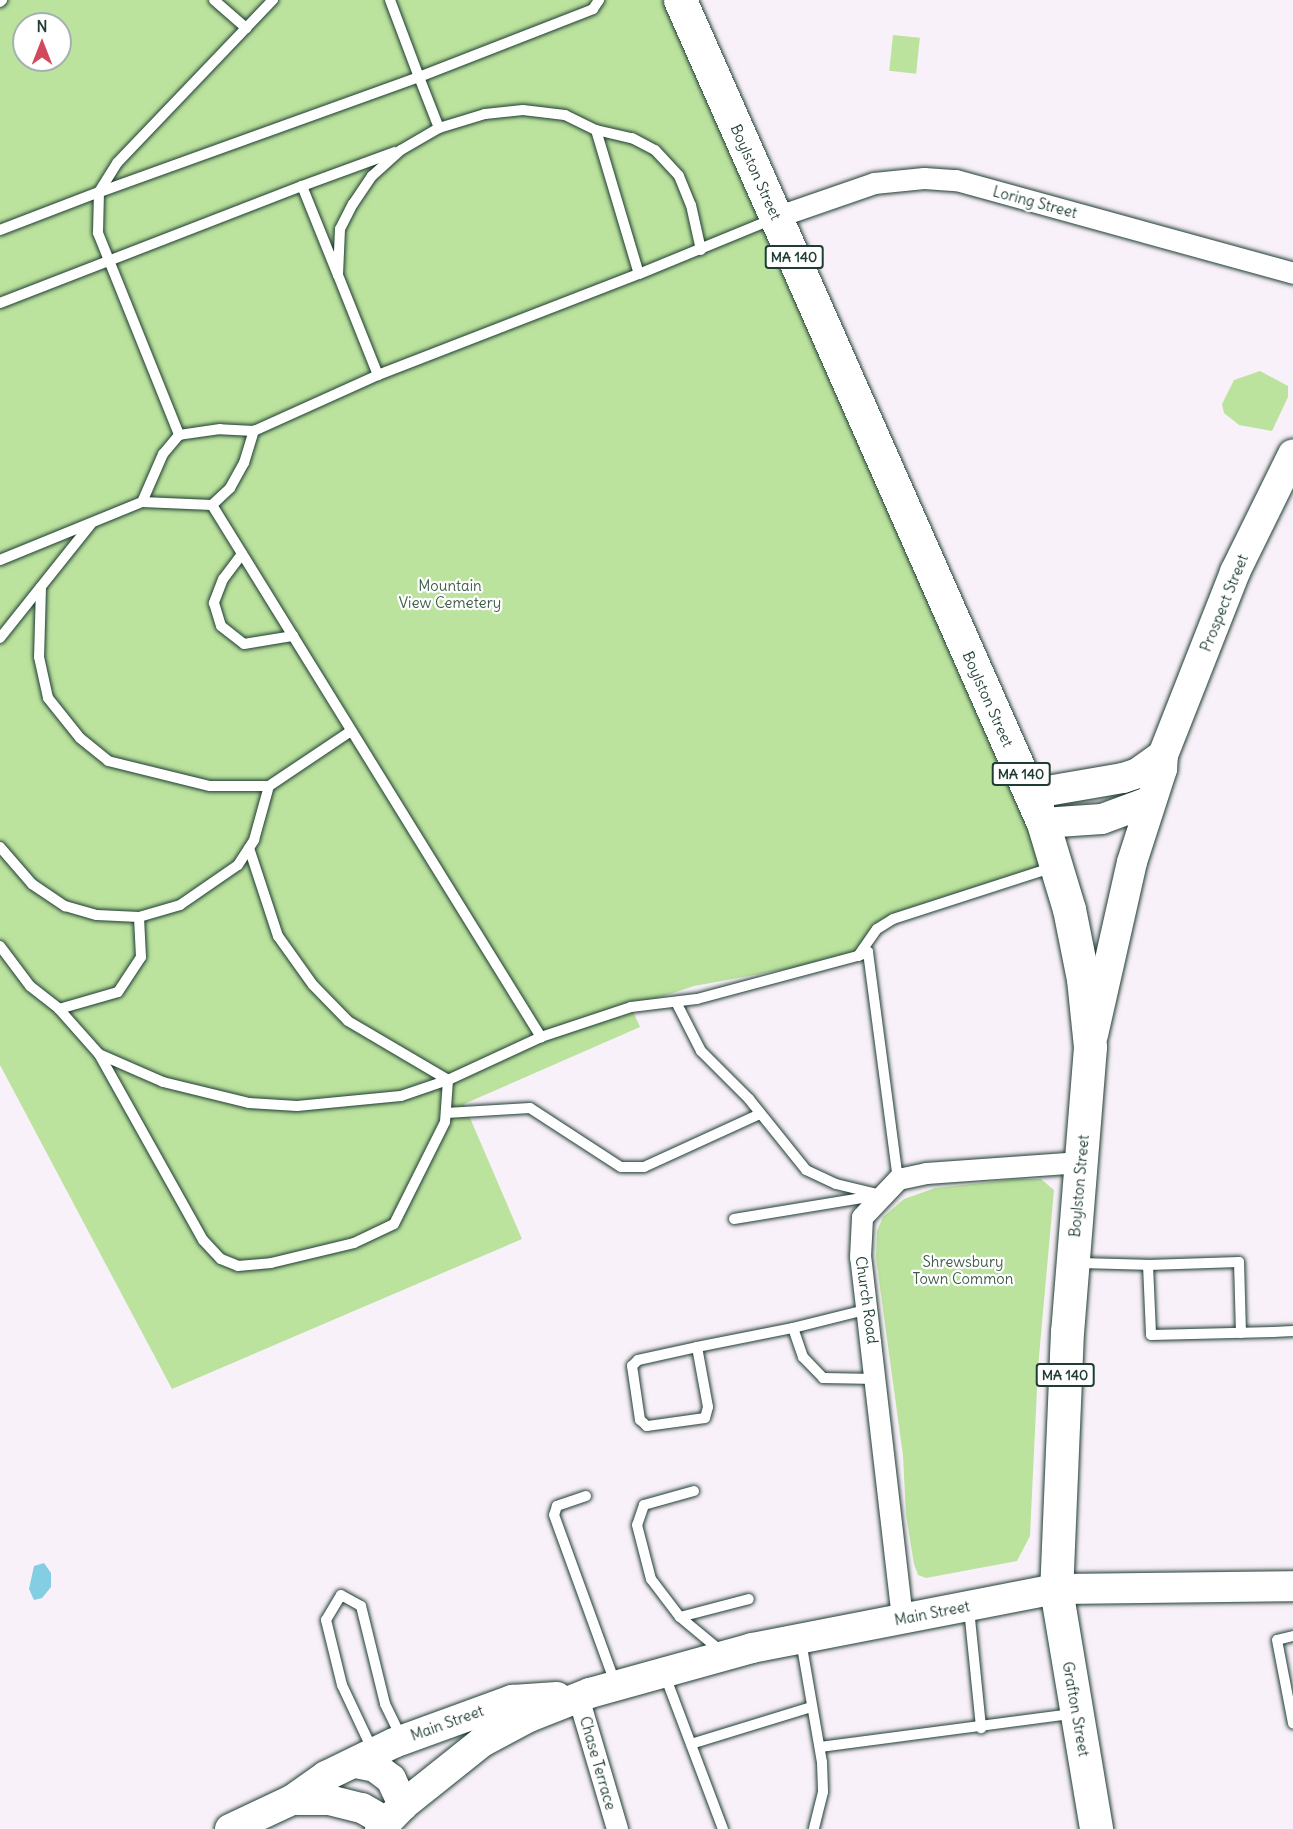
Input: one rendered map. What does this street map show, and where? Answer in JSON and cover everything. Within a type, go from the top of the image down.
[{"type":"main road","name":"Boylston Street","points":[[680,0],[1043,823],[1057,866],[1083,979],[1090,1047],[1073,1263],[1056,1589]]},
{"type":"main road","name":"Prospect Street","points":[[1090,1047],[1132,862],[1162,755],[1235,572],[1293,454]]},
{"type":"main road","points":[[1030,794],[1123,778],[1138,773],[1162,755]]},
{"type":"main road","points":[[1043,823],[1102,819],[1150,801]]},
{"type":"main road","name":"Main Street","points":[[292,1800],[329,1800],[362,1808],[390,1819],[482,1742],[529,1717],[578,1697],[726,1655],[800,1638],[1056,1589],[1293,1586]]},
{"type":"main road","name":"Grafton Street","points":[[1056,1589],[1096,1829]]},
{"type":"main road","name":"Main Street","points":[[230,1829],[292,1800],[326,1776],[402,1739],[512,1700],[578,1697]]},
{"type":"main road","points":[[365,1758],[391,1779],[390,1819]]},
{"type":"street","name":"Loring Street","points":[[776,218],[874,183],[924,178],[956,180],[1293,273]]},
{"type":"street","points":[[898,1179],[926,1173],[1081,1162]]},
{"type":"street","name":"Church Road","points":[[898,1179],[862,1217],[860,1257],[869,1309],[902,1618]]},
{"type":"street","name":"Chase Terrace","points":[[578,1697],[617,1829]]},
{"type":"lane","points":[[214,0],[246,28]]},
{"type":"lane","points":[[179,435],[98,233],[99,192],[117,163],[273,0]]},
{"type":"lane","points":[[390,0],[439,128]]},
{"type":"lane","points":[[0,230],[419,77],[593,9],[599,0]]},
{"type":"lane","points":[[0,303],[108,259],[401,150],[439,128],[485,114],[523,110],[565,115],[596,130],[633,138],[655,150],[679,176],[691,205],[701,250]]},
{"type":"lane","points":[[596,130],[639,274]]},
{"type":"lane","points":[[338,275],[340,229],[372,176],[401,150]]},
{"type":"lane","points":[[302,186],[378,375]]},
{"type":"lane","points":[[142,502],[163,454],[179,435],[219,429],[254,431],[378,375],[701,250],[776,218]]},
{"type":"lane","points":[[0,560],[142,502],[212,505],[230,488],[244,463],[254,431]]},
{"type":"lane","points":[[212,505],[541,1037]]},
{"type":"lane","points":[[0,638],[92,524]]},
{"type":"lane","points":[[243,554],[223,579],[214,603],[221,626],[244,644],[293,636]]},
{"type":"lane","points":[[41,587],[39,657],[48,698],[80,738],[108,761],[155,775],[210,786],[269,786],[351,731]]},
{"type":"lane","points":[[0,847],[32,884],[65,906],[97,915],[139,917],[180,905],[210,888],[238,865],[249,848],[265,811],[269,786]]},
{"type":"lane","points":[[249,848],[278,936],[313,985],[348,1021],[448,1080]]},
{"type":"lane","points":[[858,956],[877,929],[893,919],[1057,866]]},
{"type":"lane","points":[[59,1009],[118,992],[141,957],[139,917]]},
{"type":"lane","points":[[0,946],[30,986],[59,1009],[99,1054],[203,1240],[221,1259],[238,1266],[271,1263],[354,1243],[394,1224],[446,1113],[448,1080]]},
{"type":"lane","points":[[99,1054],[164,1082],[249,1103],[297,1106],[401,1096],[448,1080],[541,1037],[631,1007],[676,1002],[868,952],[898,1179]]},
{"type":"lane","points":[[676,1002],[701,1051],[760,1114],[806,1170],[836,1184],[881,1195]]},
{"type":"lane","points":[[446,1113],[530,1108],[621,1167],[644,1167],[760,1114]]},
{"type":"lane","points":[[734,1220],[881,1195]]},
{"type":"lane","points":[[1073,1263],[1148,1265],[1239,1262],[1241,1332]]},
{"type":"lane","points":[[1148,1265],[1150,1335],[1293,1331]]},
{"type":"lane","points":[[697,1347],[708,1407],[705,1418],[647,1426],[640,1420],[633,1366],[638,1360],[697,1347],[793,1328],[869,1309]]},
{"type":"lane","points":[[793,1328],[803,1357],[823,1377],[878,1388]]},
{"type":"lane","points":[[694,1491],[644,1505],[637,1525],[651,1579],[680,1617],[726,1655]]},
{"type":"lane","points":[[586,1496],[557,1506],[554,1515],[616,1686]]},
{"type":"lane","points":[[365,1758],[342,1685],[326,1620],[341,1595],[361,1606],[385,1704],[402,1739]]},
{"type":"lane","points":[[680,1617],[749,1599]]},
{"type":"lane","points":[[969,1606],[981,1728]]},
{"type":"lane","points":[[1293,1636],[1277,1640],[1293,1724]]},
{"type":"lane","points":[[800,1638],[820,1747],[823,1792],[814,1829]]},
{"type":"lane","points":[[664,1672],[723,1829]]},
{"type":"lane","points":[[691,1744],[811,1707]]},
{"type":"lane","points":[[820,1747],[981,1728],[1077,1713]]},
{"type":"green space","name":"Mountain View Cemetery","points":[[0,0],[680,0],[1057,866],[893,919],[858,956],[694,986],[631,1007],[640,1027],[464,1104],[522,1239],[172,1389],[0,1065]]},
{"type":"green space","points":[[893,35],[920,38],[916,74],[889,71]]},
{"type":"green space","points":[[1260,371],[1288,386],[1288,397],[1272,431],[1239,425],[1224,413],[1222,404],[1234,380]]},
{"type":"green space","name":"Shrewsbury Town Common","points":[[1019,1179],[1041,1179],[1054,1190],[1038,1368],[1030,1536],[1017,1561],[926,1578],[918,1575],[914,1564],[906,1515],[903,1456],[876,1258],[877,1231],[883,1217],[904,1199],[935,1188]]},
{"type":"water","points":[[44,1563],[51,1573],[51,1587],[42,1598],[34,1600],[29,1589],[34,1566]]}]
